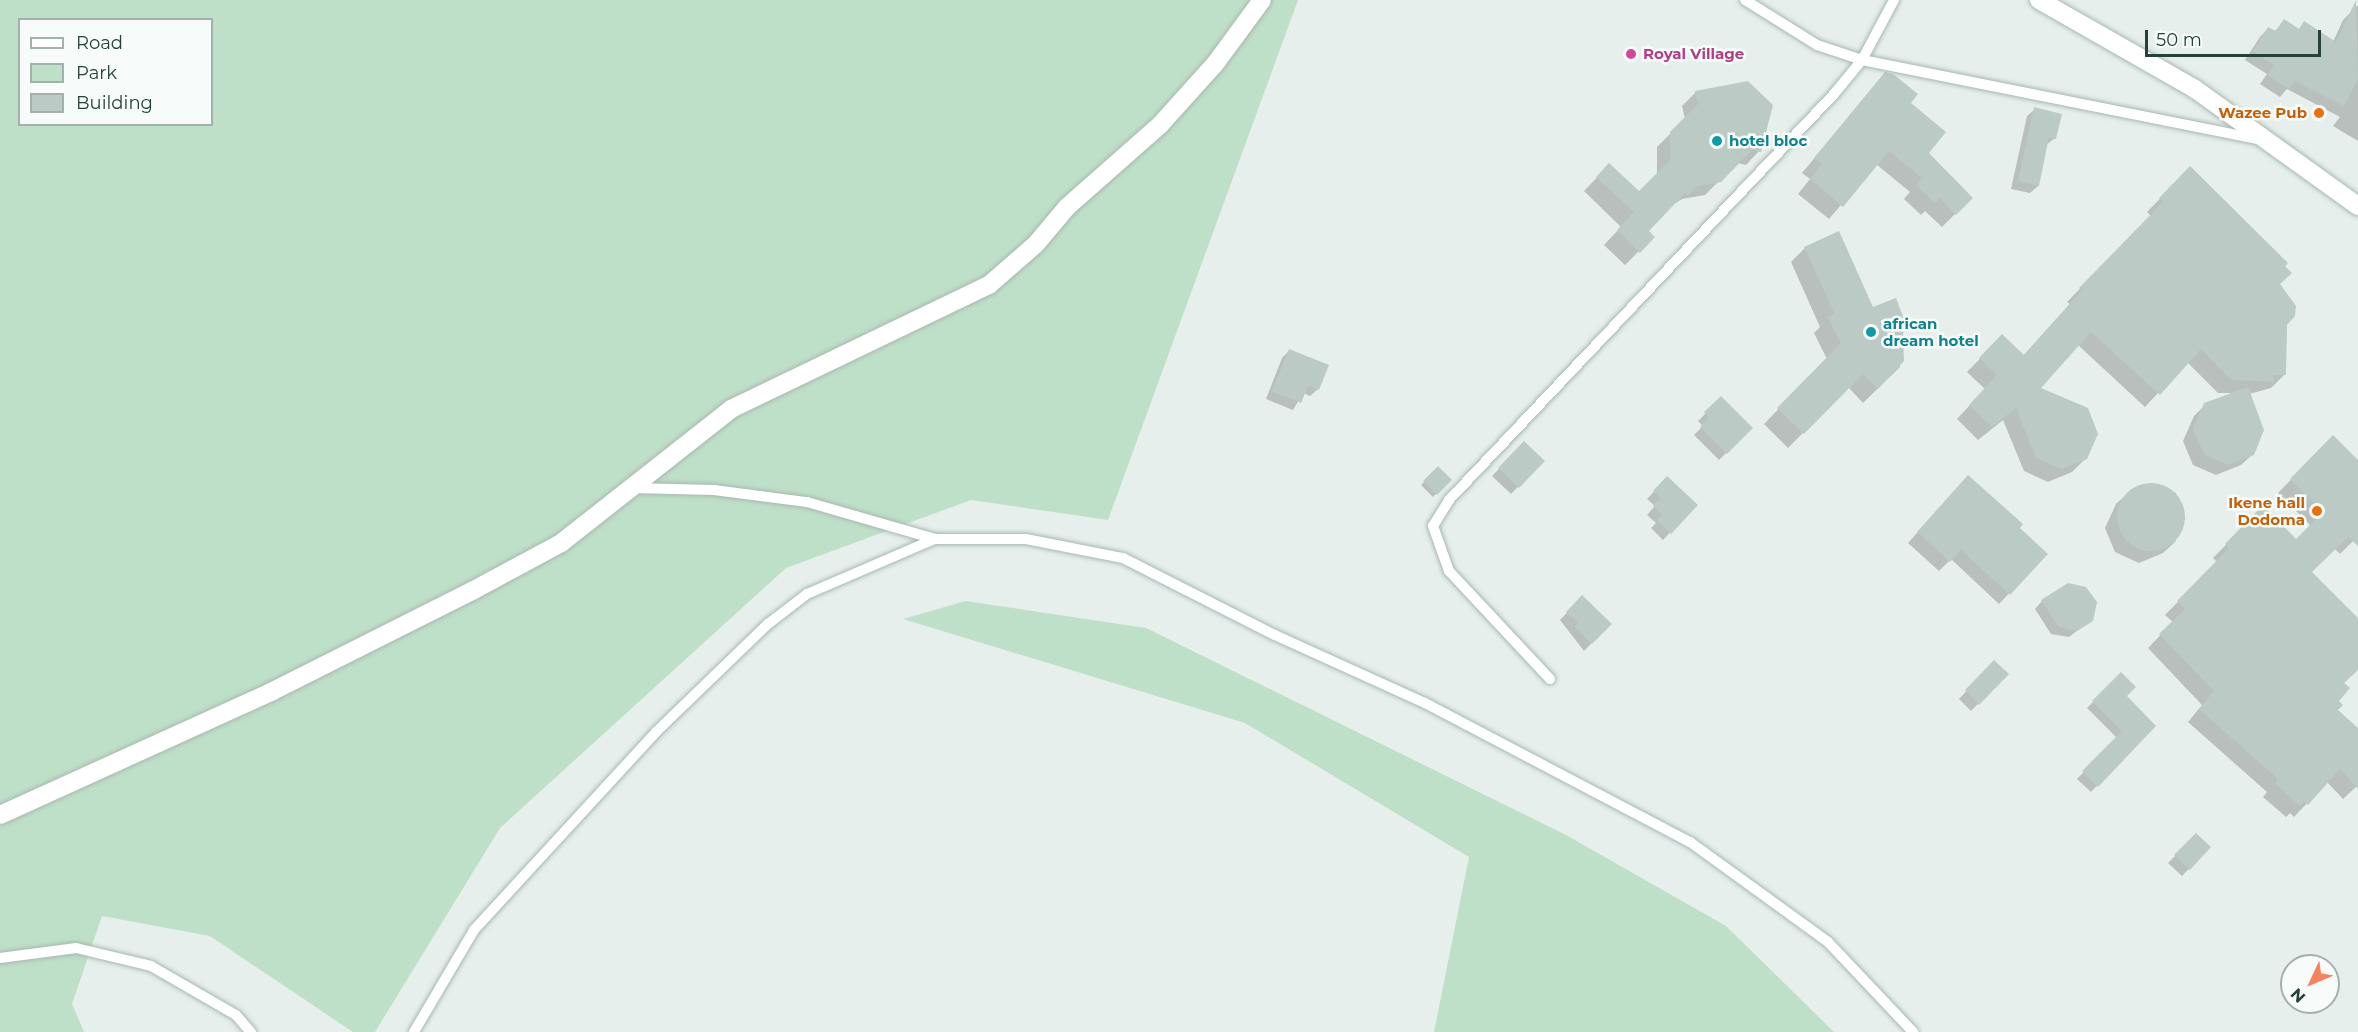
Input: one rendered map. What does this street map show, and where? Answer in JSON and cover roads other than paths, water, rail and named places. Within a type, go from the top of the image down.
[{"type":"street","points":[[0,815],[270,692],[472,591],[561,543],[731,408],[989,285],[1011,268],[1051,222],[1191,93],[1262,0]]},
{"type":"street","points":[[2039,0],[2195,89],[2358,206]]},
{"type":"lane","points":[[1745,0],[1817,45],[1862,60],[2265,140]]},
{"type":"lane","points":[[1550,679],[1449,571],[1433,526],[1449,500],[1826,103],[1862,60],[1894,0]]},
{"type":"lane","points":[[630,489],[714,490],[807,502],[935,539],[1026,539],[1122,558],[1275,636],[1425,703],[1690,842],[1828,942],[1913,1032]]},
{"type":"lane","points":[[414,1032],[474,930],[656,732],[768,624],[807,594],[935,539]]},
{"type":"lane","points":[[0,958],[76,948],[151,966],[236,1015],[251,1032]]},
{"type":"place","name":"Royal Village","points":[[1631,54]]},
{"type":"place","name":"Wazee Pub","points":[[2319,113]]},
{"type":"place","name":"hotel bloc","points":[[1717,141]]},
{"type":"place","name":"african dream hotel","points":[[1871,332]]},
{"type":"place","name":"Ikene hall Dodoma","points":[[2317,511]]}]
